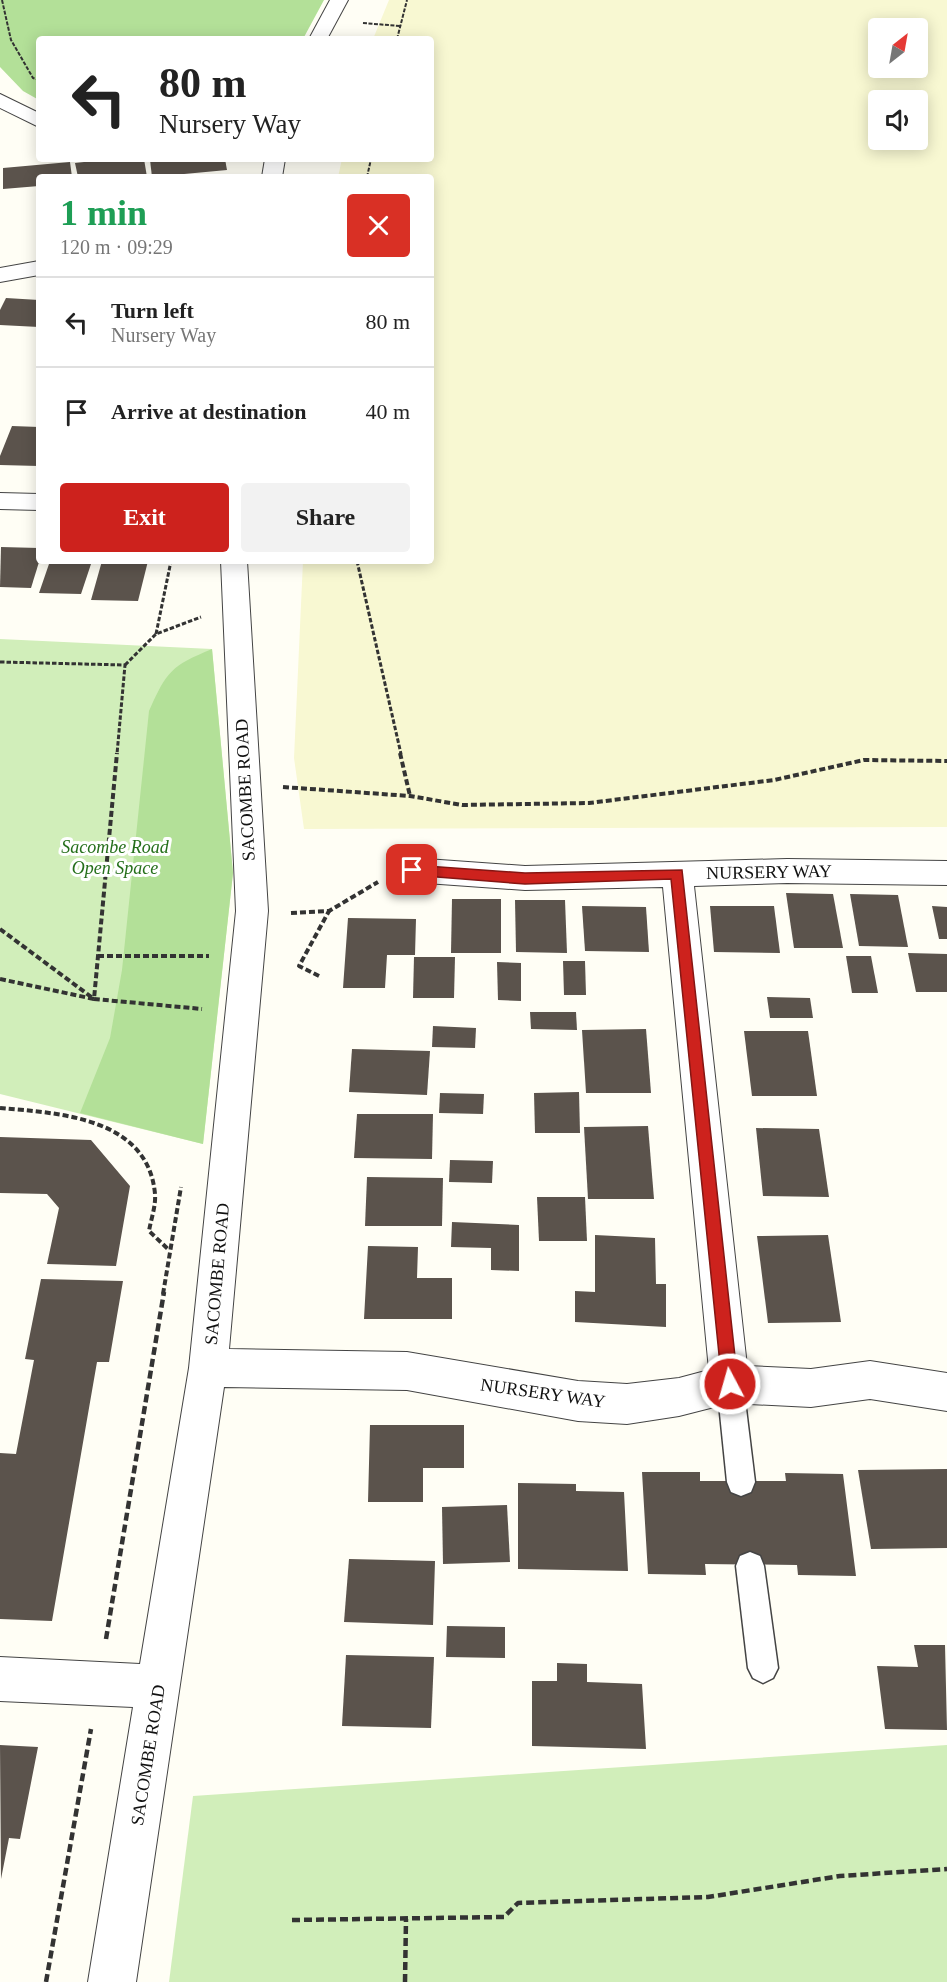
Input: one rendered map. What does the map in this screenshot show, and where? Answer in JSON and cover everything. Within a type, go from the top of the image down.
[{"type":"street","points":[[320,36],[339,0]]},
{"type":"street","points":[[0,100],[36,120]]},
{"type":"street","points":[[0,275],[36,269]]},
{"type":"street","points":[[0,501],[36,502]]},
{"type":"street","name":"SACOMBE ROAD","points":[[112,1982],[208,1368],[252,911],[234,564]]},
{"type":"street","name":"NURSERY WAY","points":[[412,870],[525,878],[787,871],[947,873]]},
{"type":"street","points":[[677,874],[730,1384]]},
{"type":"street","name":"NURSERY WAY","points":[[208,1368],[407,1371],[578,1401],[627,1404],[679,1396],[730,1384],[811,1388],[870,1380],[947,1392]]},
{"type":"street","points":[[0,1679],[99,1686],[159,1687]]},
{"type":"lane","points":[[730,1384],[741,1482]]},
{"type":"lane","points":[[750,1566],[763,1668]]},
{"type":"path","points":[[2,0],[10,40],[33,78],[36,79]]},
{"type":"path","points":[[398,36],[407,0]]},
{"type":"path","points":[[156,634],[170,564]]},
{"type":"path","points":[[358,564],[410,796]]},
{"type":"path","points":[[94,999],[124,665],[156,634],[235,604]]},
{"type":"path","points":[[0,662],[124,665]]},
{"type":"path","points":[[245,784],[410,796],[462,805],[589,803],[774,780],[864,760],[947,761]]},
{"type":"path","points":[[284,914],[329,910],[385,878],[412,870]]},
{"type":"path","points":[[319,976],[299,966],[329,910]]},
{"type":"path","points":[[0,929],[94,999]]},
{"type":"path","points":[[98,956],[191,956]]},
{"type":"path","points":[[0,979],[94,999],[203,1009]]},
{"type":"path","points":[[0,1108],[67,1114],[111,1130],[132,1146],[146,1164],[155,1197],[149,1231],[169,1250]]},
{"type":"path","points":[[46,1982],[99,1686],[182,1182]]},
{"type":"path","points":[[292,1920],[504,1917],[518,1903],[708,1897],[840,1876],[947,1869]]},
{"type":"path","points":[[405,1920],[405,1982]]},
{"type":"green space","points":[[0,0],[324,0],[305,36],[36,36],[36,98],[23,91],[0,67]]},
{"type":"green space","points":[[389,0],[947,0],[947,827],[304,829],[294,758],[303,564],[434,564],[434,174],[339,174],[341,162],[434,162],[434,36],[374,36]]},
{"type":"green space","name":"Sacombe Road Open Space","points":[[0,639],[212,649],[233,873],[203,1144],[0,1094]]},
{"type":"green space","points":[[212,649],[233,873],[203,1144],[80,1113],[110,1038],[122,970],[149,711],[172,671],[187,660]]},
{"type":"green space","points":[[947,1745],[947,1982],[169,1982],[193,1796]]},
{"type":"building","points":[[70,162],[72,174],[36,174],[36,186],[3,189],[3,168]]},
{"type":"building","points":[[144,162],[146,174],[77,174],[75,163]]},
{"type":"building","points":[[150,162],[226,162],[227,170],[184,174],[152,174]]},
{"type":"building","points":[[6,298],[36,300],[36,327],[0,325],[0,310]]},
{"type":"building","points":[[12,426],[36,427],[36,466],[0,465],[0,456]]},
{"type":"building","points":[[1,547],[36,548],[36,564],[38,564],[31,588],[0,587]]},
{"type":"building","points":[[49,564],[91,564],[81,594],[39,593]]},
{"type":"building","points":[[101,564],[147,564],[138,601],[91,600]]},
{"type":"building","points":[[786,893],[833,894],[843,948],[794,948]]},
{"type":"building","points":[[850,894],[898,895],[908,947],[859,946]]},
{"type":"building","points":[[452,899],[501,899],[501,953],[451,953]]},
{"type":"building","points":[[515,900],[565,900],[567,953],[516,952]]},
{"type":"building","points":[[582,906],[646,907],[649,952],[585,951]]},
{"type":"building","points":[[710,906],[774,906],[780,953],[714,952]]},
{"type":"building","points":[[932,906],[947,907],[947,939],[939,939]]},
{"type":"building","points":[[348,918],[416,919],[415,955],[387,955],[385,988],[343,988]]},
{"type":"building","points":[[908,953],[947,954],[947,992],[916,992]]},
{"type":"building","points":[[846,956],[871,956],[878,993],[852,993]]},
{"type":"building","points":[[414,957],[455,957],[454,998],[413,998]]},
{"type":"building","points":[[563,961],[585,961],[586,995],[564,995]]},
{"type":"building","points":[[497,962],[521,963],[521,1001],[498,1000]]},
{"type":"building","points":[[767,997],[810,998],[813,1018],[770,1018]]},
{"type":"building","points":[[530,1012],[576,1012],[577,1030],[531,1029]]},
{"type":"building","points":[[433,1026],[476,1028],[475,1048],[432,1047]]},
{"type":"building","points":[[646,1029],[651,1093],[586,1093],[582,1030]]},
{"type":"building","points":[[744,1031],[808,1031],[817,1096],[752,1096]]},
{"type":"building","points":[[352,1049],[430,1051],[427,1095],[349,1092]]},
{"type":"building","points":[[579,1092],[580,1133],[535,1133],[534,1093]]},
{"type":"building","points":[[440,1093],[484,1094],[483,1114],[439,1113]]},
{"type":"building","points":[[357,1114],[433,1114],[432,1159],[354,1158]]},
{"type":"building","points":[[648,1126],[654,1199],[588,1199],[584,1127]]},
{"type":"building","points":[[756,1128],[819,1129],[829,1197],[763,1196]]},
{"type":"building","points":[[0,1137],[91,1140],[130,1186],[116,1266],[47,1264],[59,1208],[47,1194],[0,1193]]},
{"type":"building","points":[[450,1160],[493,1161],[492,1183],[449,1182]]},
{"type":"building","points":[[367,1177],[443,1178],[442,1226],[365,1226]]},
{"type":"building","points":[[537,1197],[585,1197],[587,1241],[539,1241]]},
{"type":"building","points":[[452,1222],[519,1225],[519,1271],[491,1270],[491,1248],[451,1247]]},
{"type":"building","points":[[595,1235],[655,1238],[656,1284],[666,1284],[666,1327],[575,1322],[575,1291],[595,1292]]},
{"type":"building","points":[[828,1235],[841,1322],[768,1323],[757,1236]]},
{"type":"building","points":[[368,1246],[418,1247],[417,1278],[452,1278],[452,1319],[364,1319]]},
{"type":"building","points":[[41,1279],[123,1281],[109,1362],[97,1362],[52,1621],[0,1619],[0,1453],[16,1454],[34,1360],[25,1359]]},
{"type":"building","points":[[370,1425],[464,1425],[464,1468],[423,1468],[423,1502],[368,1502]]},
{"type":"building","points":[[947,1469],[947,1548],[871,1549],[858,1470]]},
{"type":"building","points":[[642,1472],[700,1472],[700,1481],[786,1481],[785,1473],[843,1474],[856,1576],[798,1575],[797,1565],[705,1564],[706,1575],[648,1574]]},
{"type":"building","points":[[518,1483],[576,1484],[576,1491],[624,1492],[628,1571],[518,1569]]},
{"type":"building","points":[[507,1505],[510,1562],[443,1564],[442,1507]]},
{"type":"building","points":[[349,1559],[435,1561],[433,1625],[344,1622]]},
{"type":"building","points":[[447,1626],[505,1627],[505,1658],[446,1657]]},
{"type":"building","points":[[914,1645],[945,1645],[947,1730],[885,1729],[877,1666],[918,1667]]},
{"type":"building","points":[[346,1655],[434,1657],[431,1728],[342,1726]]},
{"type":"building","points":[[557,1663],[587,1664],[587,1682],[642,1684],[646,1749],[532,1746],[532,1681],[557,1681]]},
{"type":"building","points":[[0,1745],[38,1747],[20,1839],[9,1838],[1,1879]]},
{"type":"route","points":[[412,870],[525,878],[677,874],[730,1384]]}]
